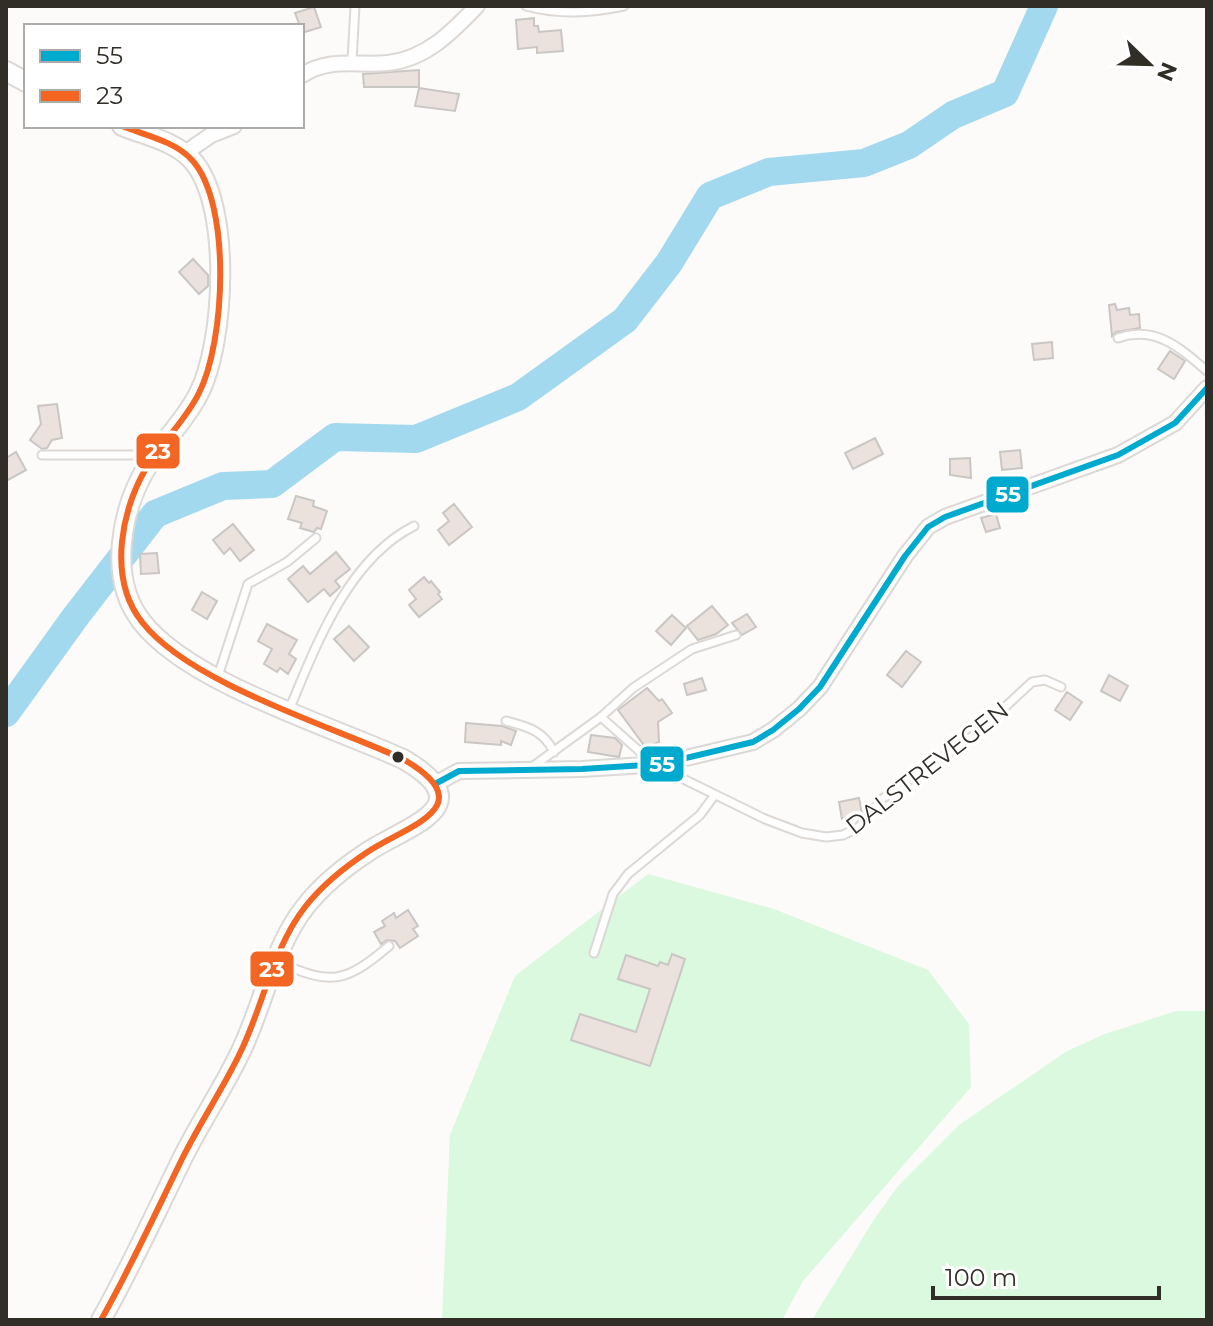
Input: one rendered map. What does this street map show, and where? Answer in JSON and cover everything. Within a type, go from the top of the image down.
[{"type":"main road","points":[[6,71],[24,81]]},
{"type":"main road","points":[[101,1320],[185,1154],[241,1053],[294,921],[329,882],[371,850],[430,816],[438,791],[428,773],[403,759],[217,678],[155,638],[133,610],[125,584],[121,547],[129,510],[142,475],[199,395],[213,360],[220,289],[215,213],[206,180],[185,153],[127,128]]},
{"type":"street","points":[[304,74],[331,63],[389,63],[414,57],[451,32],[477,6]]},
{"type":"street","points":[[185,153],[211,135],[229,128]]},
{"type":"street","points":[[435,784],[459,771],[655,765],[753,742],[799,709],[820,687],[905,556],[928,527],[945,517],[1118,455],[1175,423],[1207,388]]},
{"type":"lane","points":[[352,61],[355,6]]},
{"type":"lane","points":[[526,6],[566,13],[588,13],[624,6]]},
{"type":"lane","points":[[1118,338],[1143,333],[1165,338],[1207,371]]},
{"type":"lane","points":[[42,455],[155,455]]},
{"type":"lane","points":[[289,710],[320,635],[339,602],[361,571],[383,548],[414,526]]},
{"type":"lane","points":[[217,678],[248,584],[287,562],[316,538]]},
{"type":"lane","points":[[530,768],[601,717],[633,688],[692,649],[736,635]]},
{"type":"lane","name":"DALSTREVEGEN","points":[[601,717],[655,765],[714,796],[802,833],[826,837],[843,835],[859,827],[882,799],[977,733],[1032,682],[1045,680],[1061,687]]},
{"type":"lane","points":[[506,721],[528,726],[540,733],[548,739],[554,752]]},
{"type":"lane","points":[[594,953],[613,894],[628,874],[700,815],[714,796]]},
{"type":"lane","points":[[276,962],[312,977],[333,978],[352,974],[389,946]]},
{"type":"green space","points":[[648,874],[774,909],[928,970],[969,1024],[971,1087],[803,1281],[782,1320],[442,1320],[450,1135],[515,976]]},
{"type":"green space","points":[[1176,1011],[1207,1011],[1207,1320],[812,1320],[898,1186],[959,1125],[1067,1051],[1105,1034]]},
{"type":"building","points":[[314,7],[321,27],[304,32],[304,24],[299,24],[295,13]]},
{"type":"building","points":[[534,18],[534,26],[538,26],[539,32],[561,30],[563,51],[537,53],[537,47],[518,49],[516,20]]},
{"type":"building","points":[[419,70],[419,87],[364,87],[363,74]]},
{"type":"building","points":[[419,88],[459,94],[455,111],[415,106]]},
{"type":"building","points":[[193,259],[208,275],[208,286],[199,294],[179,272]]},
{"type":"building","points":[[1115,304],[1117,310],[1129,308],[1130,315],[1139,314],[1140,328],[1116,332],[1112,336],[1109,305]]},
{"type":"building","points":[[1052,342],[1053,358],[1034,360],[1032,344]]},
{"type":"building","points":[[1170,351],[1185,361],[1174,379],[1158,369]]},
{"type":"building","points":[[57,404],[62,438],[52,440],[47,448],[42,449],[30,440],[41,424],[38,406]]},
{"type":"building","points":[[875,438],[883,454],[853,469],[845,453]]},
{"type":"building","points":[[1020,450],[1022,468],[1002,470],[1000,452]]},
{"type":"building","points":[[16,452],[26,470],[6,481],[6,458]]},
{"type":"building","points":[[970,458],[971,478],[950,475],[950,459]]},
{"type":"building","points":[[296,496],[314,501],[313,506],[327,511],[321,529],[317,528],[314,532],[300,528],[302,523],[288,519]]},
{"type":"building","points":[[454,504],[472,527],[449,545],[438,530],[449,521],[443,513]]},
{"type":"building","points":[[996,514],[1000,528],[986,532],[981,518]]},
{"type":"building","points":[[233,524],[254,550],[240,561],[230,548],[224,554],[213,540]]},
{"type":"building","points":[[336,552],[350,569],[335,581],[340,587],[330,596],[324,589],[308,602],[288,579],[303,566],[310,574]]},
{"type":"building","points":[[157,553],[159,573],[141,574],[140,554]]},
{"type":"building","points":[[424,577],[440,592],[438,594],[442,599],[419,617],[409,605],[416,599],[409,590]]},
{"type":"building","points":[[202,592],[217,601],[207,619],[192,610]]},
{"type":"building","points":[[712,606],[728,625],[716,634],[698,640],[687,626]]},
{"type":"building","points":[[747,614],[756,627],[742,635],[732,623]]},
{"type":"building","points":[[672,615],[686,628],[671,645],[656,631]]},
{"type":"building","points":[[267,624],[297,640],[289,654],[296,659],[288,674],[280,668],[277,672],[264,664],[272,649],[258,641]]},
{"type":"building","points":[[349,626],[369,647],[354,661],[334,639]]},
{"type":"building","points":[[906,651],[921,662],[902,687],[887,675]]},
{"type":"building","points":[[1109,675],[1128,686],[1120,701],[1101,691]]},
{"type":"building","points":[[702,678],[706,690],[687,695],[684,684]]},
{"type":"building","points":[[647,688],[659,701],[662,699],[672,713],[658,722],[659,742],[646,748],[618,710]]},
{"type":"building","points":[[1067,692],[1082,702],[1070,720],[1055,710]]},
{"type":"building","points":[[466,723],[502,726],[516,731],[511,745],[501,741],[501,745],[465,742]]},
{"type":"building","points":[[591,735],[615,738],[622,745],[619,757],[588,752]]},
{"type":"building","points":[[859,798],[862,813],[842,819],[839,802]]},
{"type":"building","points":[[408,910],[418,926],[413,929],[418,936],[400,948],[395,941],[387,940],[381,944],[374,932],[385,926],[382,921],[394,913],[396,918]]},
{"type":"building","points":[[672,954],[685,959],[650,1066],[571,1040],[580,1014],[636,1032],[650,989],[618,979],[626,955],[658,966],[660,962],[668,965]]},
{"type":"waterway","points":[[6,713],[155,514],[223,486],[272,484],[335,437],[416,439],[518,397],[625,320],[669,263],[710,196],[769,172],[864,163],[909,145],[953,115],[1005,93],[1044,6]]},
{"type":"transit line","name":"23","points":[[101,1320],[241,1051],[294,923],[335,876],[369,851],[419,823],[438,802],[437,790],[426,775],[403,759],[263,701],[192,664],[164,644],[142,622],[131,604],[124,585],[122,564],[125,520],[140,480],[194,402],[208,370],[219,308],[220,274],[214,208],[205,181],[192,160],[168,143],[127,128]]},
{"type":"transit line","name":"55","points":[[435,784],[459,771],[661,764],[753,742],[799,709],[820,687],[905,556],[928,527],[945,517],[1118,455],[1175,423],[1207,388]]}]
